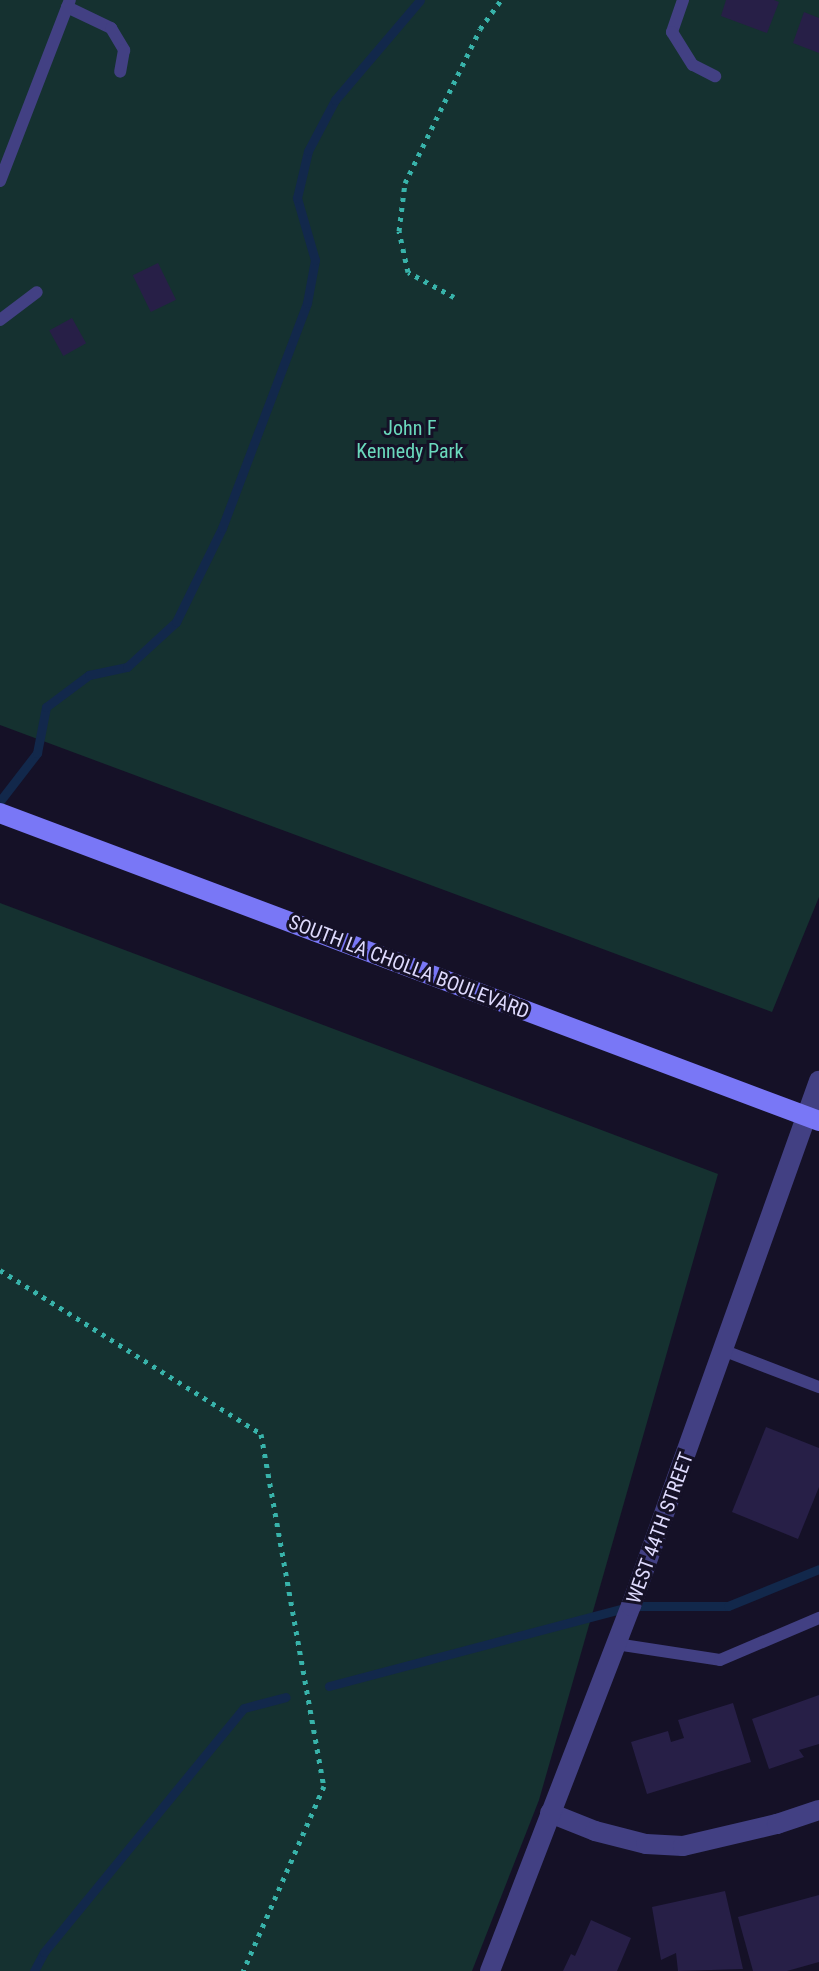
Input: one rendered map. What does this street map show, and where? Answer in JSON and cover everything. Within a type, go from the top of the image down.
[{"type":"main road","name":"SOUTH LA CHOLLA BOULEVARD","points":[[0,813],[813,1119]]},
{"type":"street","name":"WEST 44TH STREET","points":[[490,1971],[813,1119],[819,1081]]},
{"type":"street","points":[[550,1813],[646,1844],[683,1846],[777,1824],[819,1810]]},
{"type":"lane","points":[[683,0],[672,32],[693,65],[715,76]]},
{"type":"lane","points":[[0,181],[68,4],[111,28],[124,50],[120,72]]},
{"type":"lane","points":[[0,320],[37,292]]},
{"type":"lane","points":[[725,1351],[819,1387]]},
{"type":"lane","points":[[616,1644],[720,1660],[819,1618]]},
{"type":"path","points":[[454,297],[408,272],[399,231],[405,183],[480,29],[501,0]]},
{"type":"path","points":[[0,1270],[261,1434],[324,1786],[243,1971]]},
{"type":"green space","name":"John F Kennedy Park","points":[[0,0],[819,0],[819,897],[772,1012],[0,725]]},
{"type":"green space","points":[[0,903],[718,1174],[539,1800],[472,1971],[0,1971]]},
{"type":"building","points":[[726,0],[779,2],[767,33],[721,16]]},
{"type":"building","points":[[804,12],[819,18],[819,53],[793,43]]},
{"type":"building","points":[[158,263],[176,300],[151,312],[133,275]]},
{"type":"building","points":[[72,318],[86,343],[63,356],[49,331]]},
{"type":"building","points":[[766,1427],[819,1448],[819,1487],[798,1539],[732,1512]]},
{"type":"building","points":[[819,1695],[819,1744],[799,1750],[804,1757],[769,1769],[752,1719]]},
{"type":"building","points":[[733,1703],[751,1762],[647,1794],[631,1742],[668,1731],[671,1742],[684,1738],[678,1720]]},
{"type":"building","points":[[725,1891],[743,1969],[678,1971],[676,1953],[661,1960],[652,1907]]},
{"type":"building","points":[[819,1895],[819,1962],[787,1971],[753,1971],[738,1917]]},
{"type":"building","points":[[591,1920],[631,1938],[617,1971],[563,1971],[571,1954],[575,1956]]},
{"type":"waterway","points":[[0,801],[37,753],[46,707],[89,675],[127,667],[176,622],[222,528],[307,303],[315,260],[297,198],[308,151],[335,100],[420,0]]},
{"type":"waterway","points":[[329,1686],[631,1606],[728,1606],[819,1569]]},
{"type":"waterway","points":[[34,1971],[44,1952],[244,1708],[286,1697]]}]
